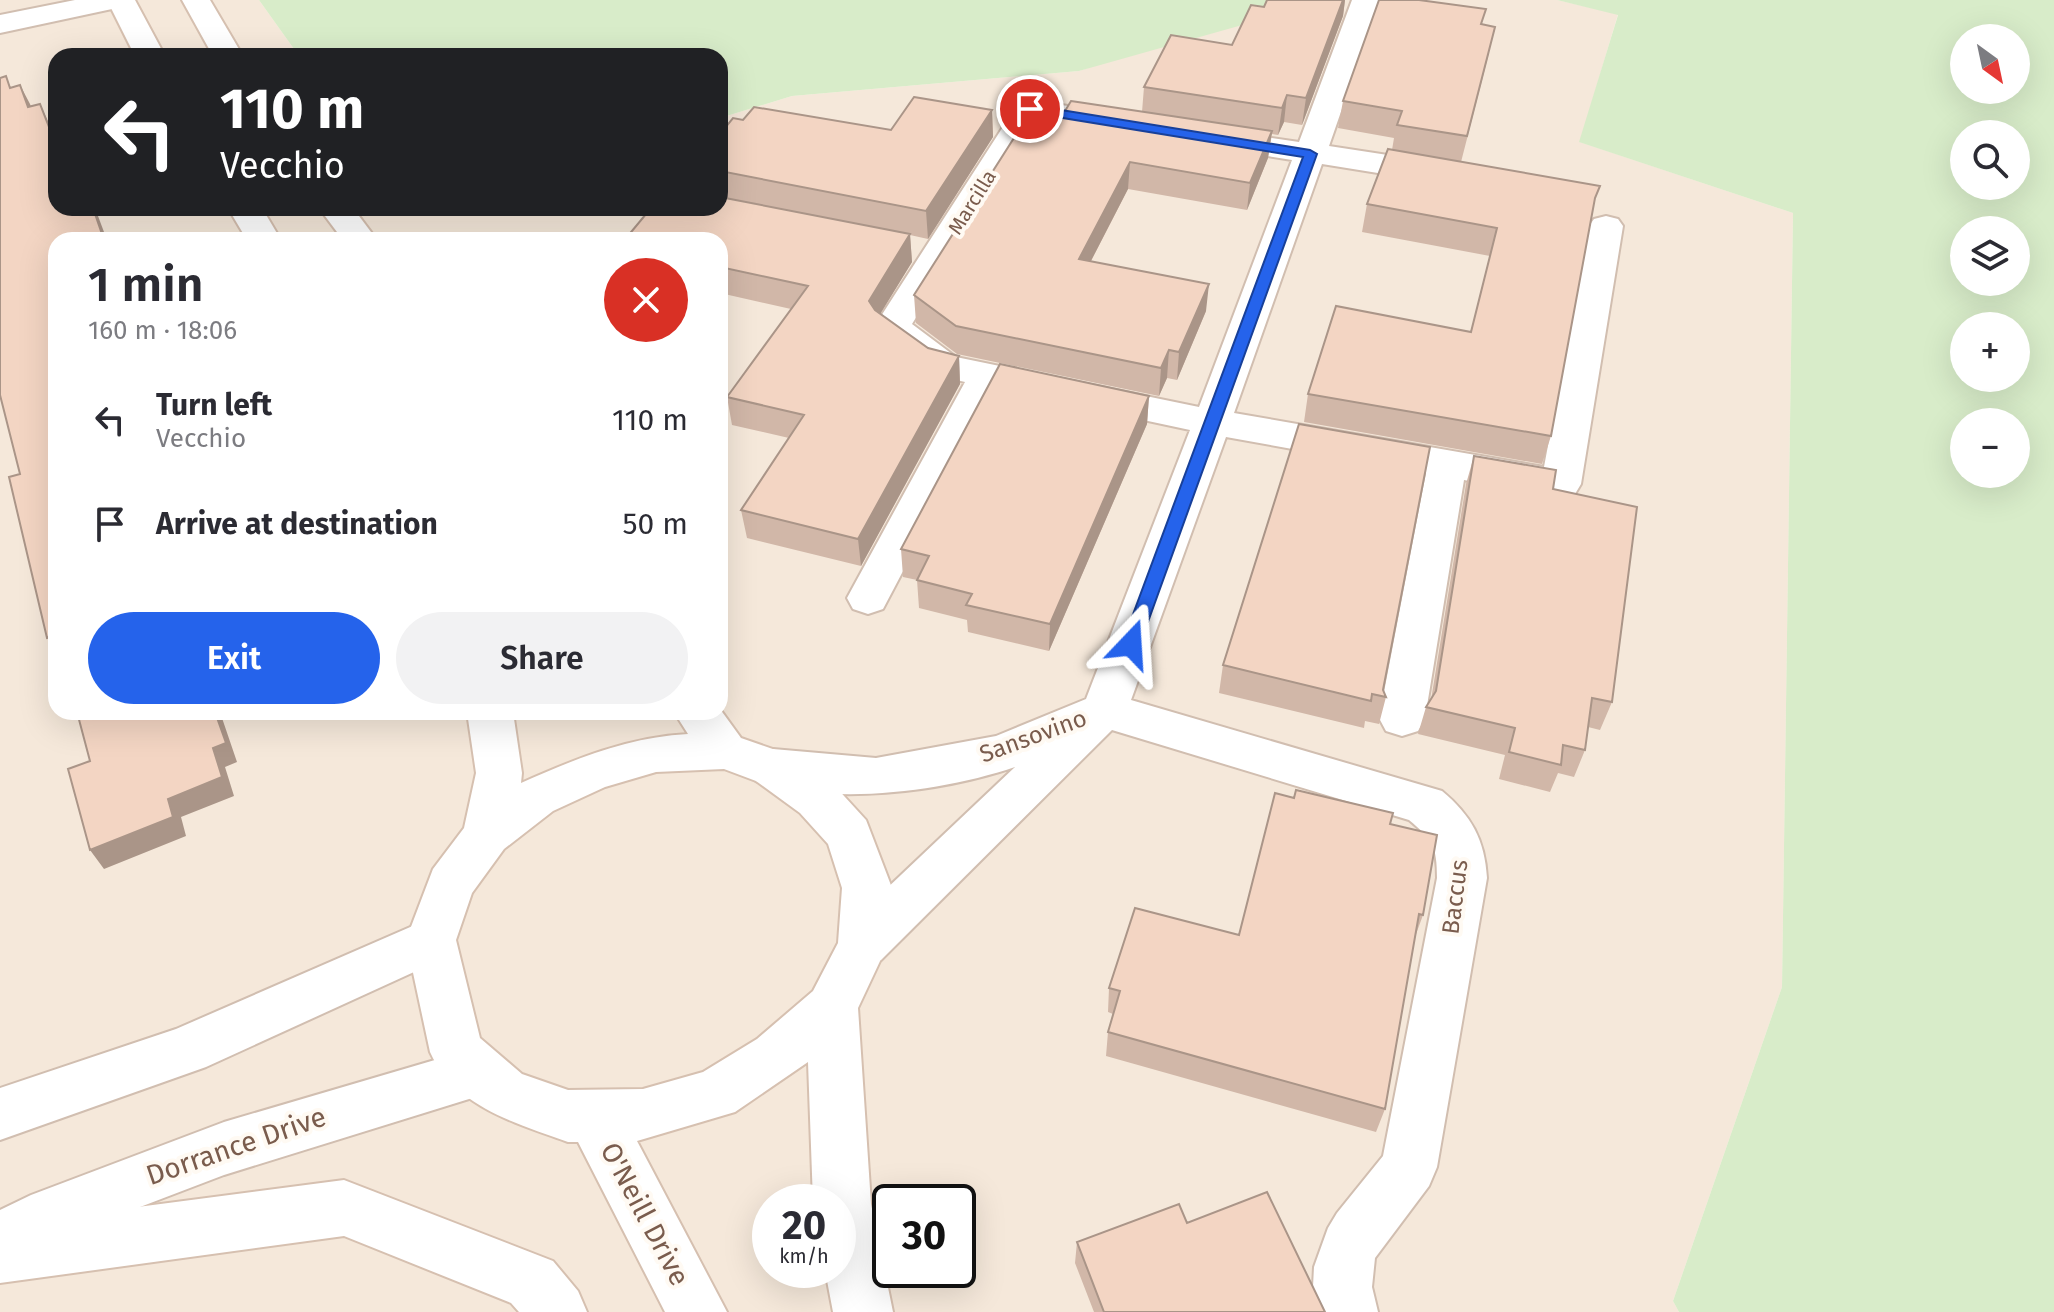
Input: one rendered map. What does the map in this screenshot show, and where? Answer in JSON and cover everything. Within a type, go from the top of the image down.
[{"type":"street","points":[[0,24],[118,0],[145,48]]},
{"type":"street","points":[[196,0],[223,48]]},
{"type":"street","points":[[1104,710],[1121,672],[1366,0]]},
{"type":"street","name":"Marcilla","points":[[988,375],[944,366],[892,327],[923,251],[1030,109],[1310,154]]},
{"type":"street","points":[[1310,154],[1476,178]]},
{"type":"street","points":[[868,598],[988,375],[1212,422],[1561,484],[1606,226]]},
{"type":"street","points":[[1402,718],[1447,464]]},
{"type":"street","name":"Sansovino","points":[[773,768],[876,777],[1002,753],[1104,710]]},
{"type":"street","name":"Sansovino","points":[[863,944],[1104,710]]},
{"type":"street","name":"Baccus","points":[[1104,710],[1425,805],[1457,834],[1462,855],[1462,878],[1409,1167],[1392,1194],[1361,1227],[1342,1257],[1343,1294],[1348,1312]]},
{"type":"street","name":"O'Neill Drive","points":[[487,835],[499,773],[491,720]]},
{"type":"street","name":"O'Neill Drive","points":[[711,732],[773,768],[817,799],[849,834],[867,888],[863,944],[832,1008],[776,1056],[716,1094],[643,1115],[568,1116],[504,1093],[457,1052],[431,940],[450,884],[487,835],[536,797],[593,771],[656,754],[711,732]]},
{"type":"street","points":[[0,1114],[187,1050],[431,940]]},
{"type":"street","name":"O'Neill Drive","points":[[832,1008],[842,1204],[863,1312]]},
{"type":"street","name":"Dorrance Drive","points":[[0,1241],[41,1217],[206,1153],[351,1106],[479,1072]]},
{"type":"street","name":"O'Neill Drive","points":[[593,1115],[697,1312]]},
{"type":"street","points":[[0,1254],[344,1208],[532,1282],[557,1312]]},
{"type":"shaded area","points":[[0,0],[259,0],[293,48],[48,48],[48,216],[728,216],[728,116],[792,96],[1079,71],[1292,0],[1557,0],[1618,14],[1580,142],[1793,213],[1782,987],[1673,1301],[1679,1312],[0,1312]]},
{"type":"green space","points":[[259,0],[1292,0],[1267,18],[1079,71],[792,96],[728,116],[728,48],[293,48]]},
{"type":"green space","points":[[1557,0],[2054,0],[2054,1312],[1679,1312],[1673,1301],[1782,987],[1793,213],[1579,142],[1618,15]]},
{"type":"building","points":[[1267,0],[1343,0],[1306,98],[1287,95],[1282,108],[1144,87],[1171,35],[1232,45],[1251,5],[1264,7]]},
{"type":"building","points":[[1379,0],[1419,0],[1486,9],[1481,24],[1495,27],[1467,136],[1397,125],[1402,111],[1343,101]]},
{"type":"building","points":[[6,76],[10,88],[20,85],[28,107],[40,104],[48,124],[48,216],[96,216],[101,232],[48,232],[47,638],[9,477],[20,474],[0,395],[0,78]]},
{"type":"building","points":[[914,97],[992,110],[926,211],[728,173],[728,124],[733,118],[743,120],[754,107],[891,130]]},
{"type":"building","points":[[1071,101],[1272,131],[1250,183],[1130,162],[1079,259],[1209,284],[1179,352],[1169,350],[1161,368],[956,326],[914,295],[1028,116],[1059,121]]},
{"type":"building","points":[[1388,149],[1600,186],[1595,198],[1551,436],[1308,394],[1336,306],[1471,332],[1497,228],[1367,204]]},
{"type":"building","points":[[728,199],[910,234],[869,301],[875,310],[928,348],[959,356],[858,539],[741,510],[804,415],[728,396],[808,286],[728,269],[728,232],[631,232],[644,216],[728,216]]},
{"type":"building","points":[[1000,364],[1149,396],[1050,624],[966,605],[972,594],[917,580],[929,556],[901,549]]},
{"type":"building","points":[[1299,424],[1430,447],[1383,690],[1386,697],[1372,694],[1371,701],[1223,665]]},
{"type":"building","points":[[1474,456],[1556,470],[1553,489],[1637,507],[1612,702],[1592,698],[1585,750],[1563,745],[1561,765],[1509,752],[1515,728],[1426,707],[1436,691]]},
{"type":"building","points":[[79,720],[218,720],[226,743],[213,748],[222,777],[168,799],[173,817],[90,850],[68,769],[90,761]]},
{"type":"building","points":[[1296,790],[1393,813],[1390,824],[1437,835],[1423,915],[1419,914],[1385,1109],[1108,1032],[1120,991],[1109,988],[1135,908],[1239,935],[1275,793],[1294,798]]},
{"type":"building","points":[[1267,1192],[1325,1312],[1104,1312],[1077,1242],[1179,1204],[1187,1223]]},
{"type":"route","points":[[1030,109],[1310,154],[1131,644]]}]
